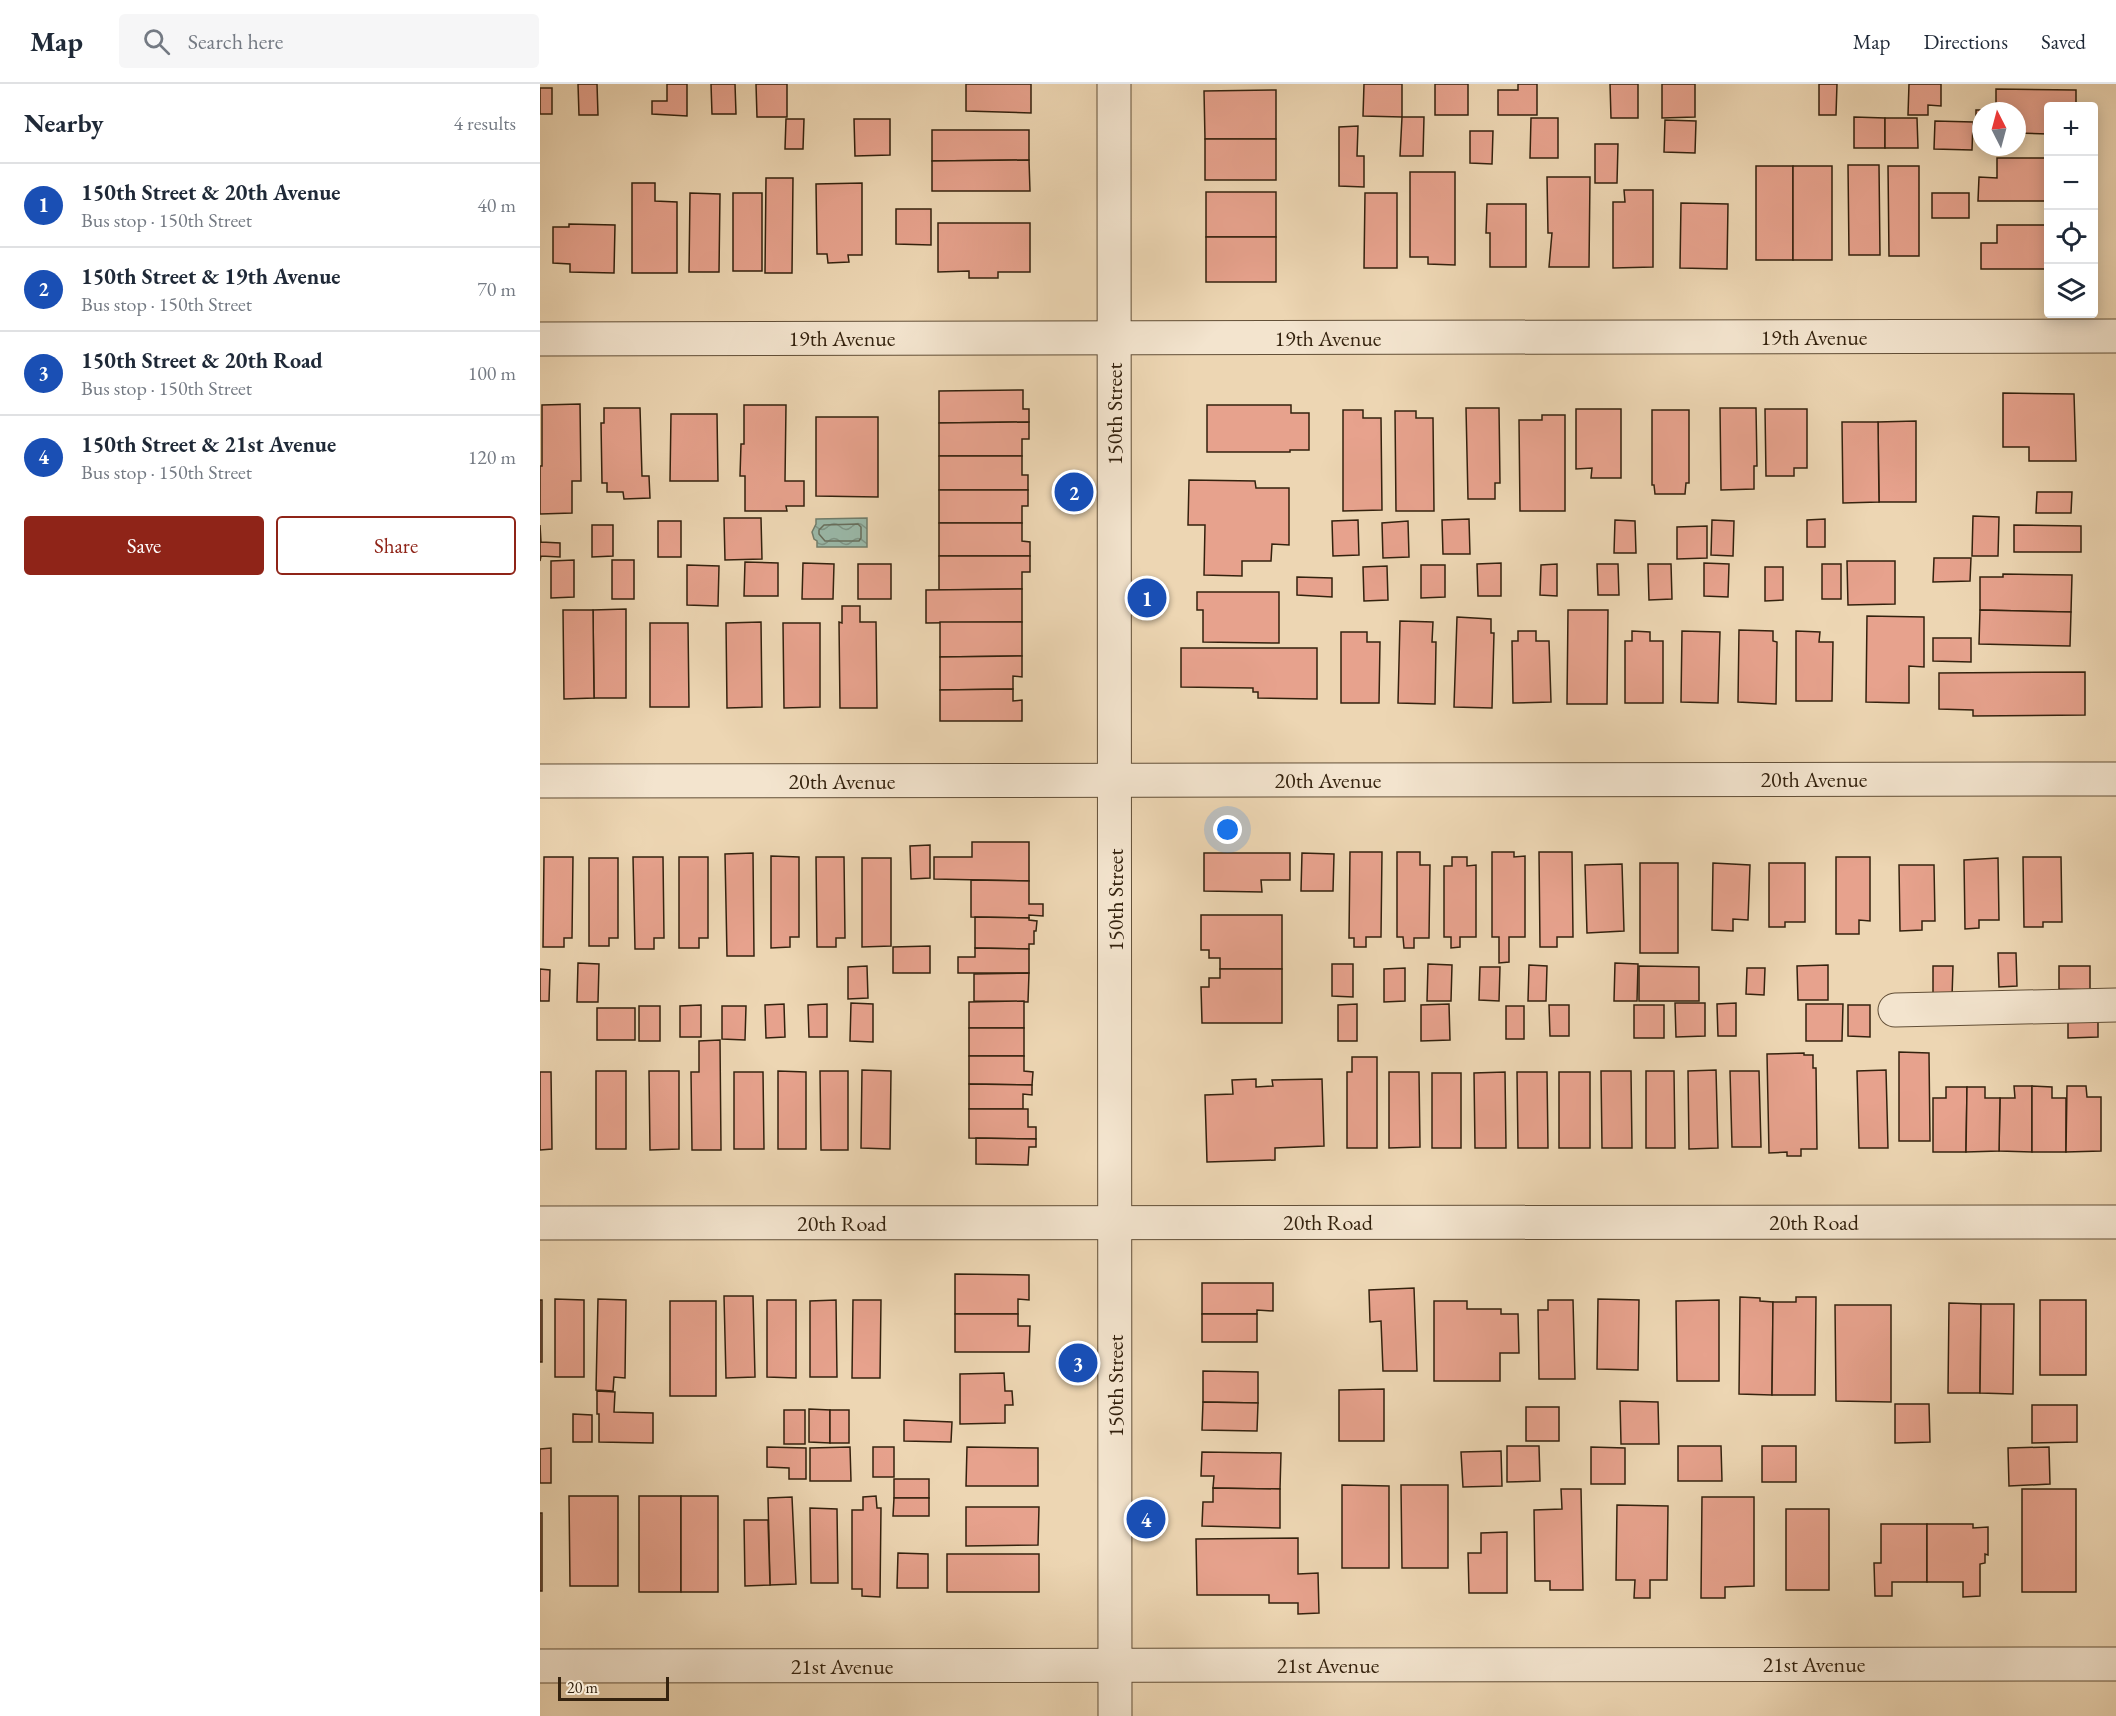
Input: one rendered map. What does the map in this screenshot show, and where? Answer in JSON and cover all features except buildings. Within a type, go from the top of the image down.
[{"type":"street","name":"150th Street","points":[[1113,84],[1116,1716]]},
{"type":"street","name":"19th Avenue","points":[[540,339],[2116,336]]},
{"type":"street","name":"20th Avenue","points":[[540,781],[2116,779]]},
{"type":"street","points":[[1895,1010],[2116,1005]]},
{"type":"street","name":"20th Road","points":[[540,1223],[2116,1222]]},
{"type":"street","name":"21st Avenue","points":[[540,1666],[2116,1664]]},
{"type":"water","points":[[867,518],[867,547],[817,547],[817,541],[812,532],[816,519]]},
{"type":"place","name":"150th Street & 19th Avenue","points":[[1074,492]]},
{"type":"place","name":"150th Street & 20th Avenue","points":[[1147,598]]},
{"type":"place","name":"150th Street & 20th Road","points":[[1078,1363]]},
{"type":"place","name":"150th Street & 21st Avenue","points":[[1146,1519]]}]
